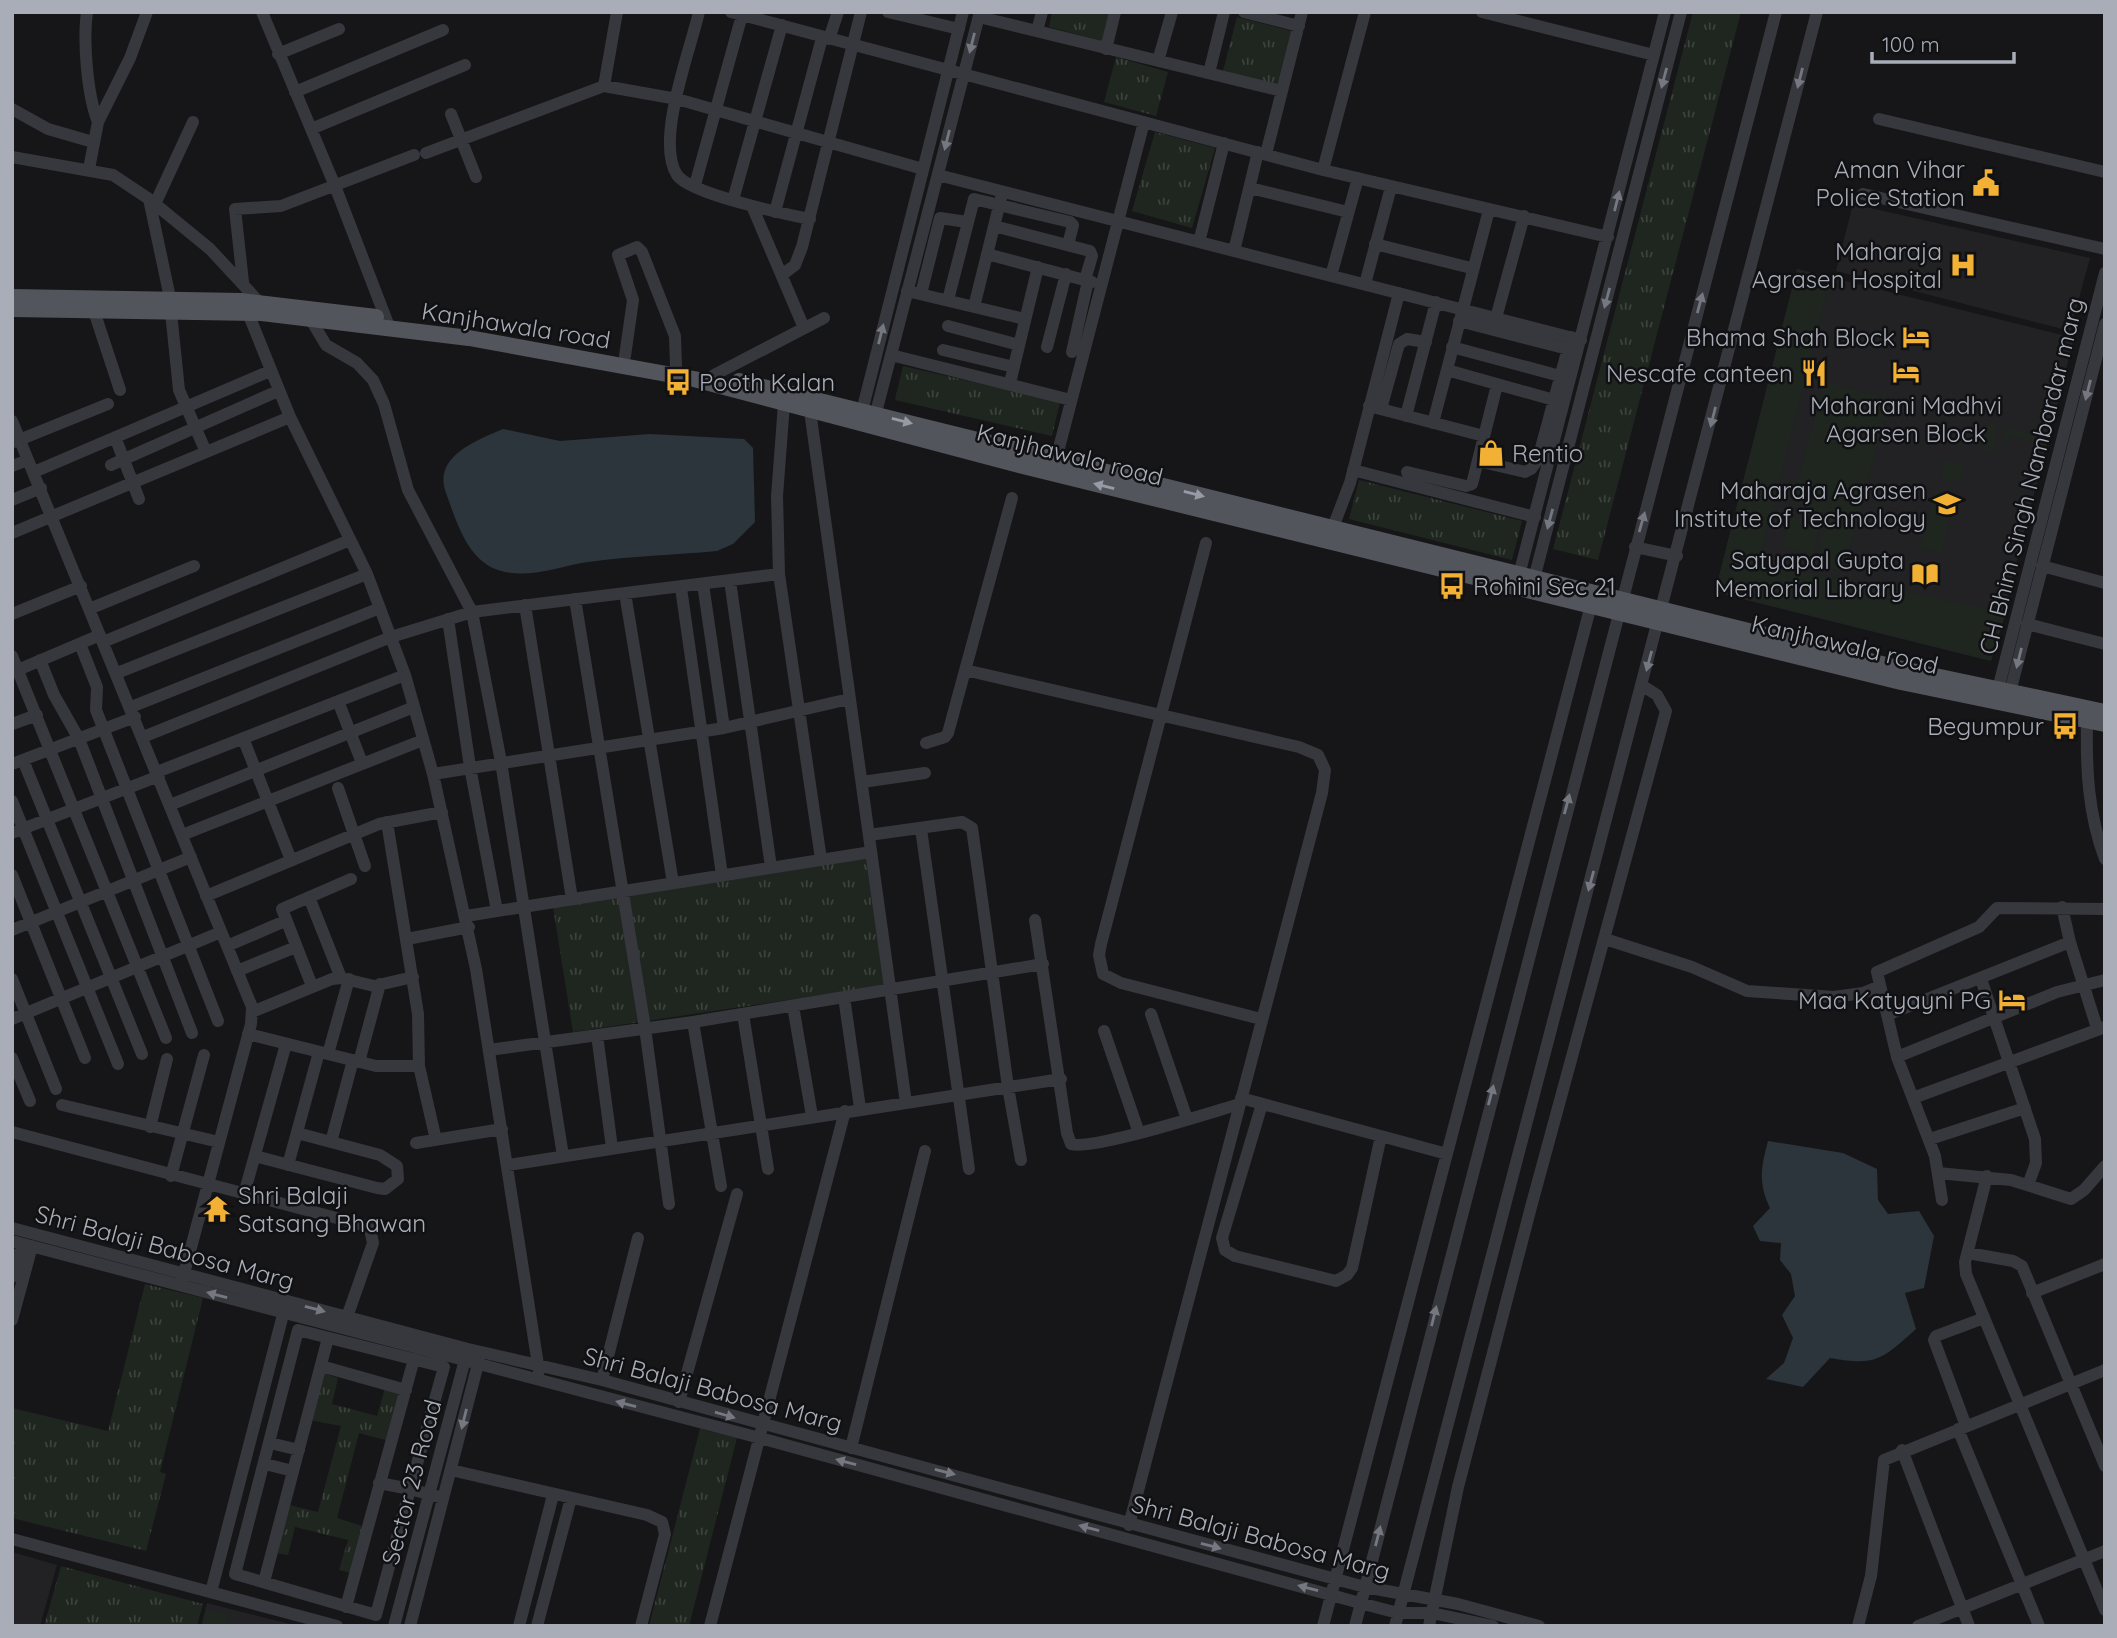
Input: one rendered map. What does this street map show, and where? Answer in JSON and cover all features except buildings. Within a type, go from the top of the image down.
[{"type":"main road","name":"Kanjhawala road","points":[[12,298],[254,308],[388,323],[625,356],[714,375],[867,419],[1330,535],[1591,606],[1618,606]]},
{"type":"main road","name":"Kanjhawala road","points":[[12,309],[94,311],[170,306]]},
{"type":"main road","name":"Kanjhawala road","points":[[254,308],[311,320],[388,323],[579,357],[694,379],[810,411],[867,419]]},
{"type":"main road","name":"Kanjhawala road","points":[[1330,535],[1527,577],[1618,606],[2105,724]]},
{"type":"main road","name":"Kanjhawala road","points":[[2002,697],[2105,712]]},
{"type":"street","points":[[87,12],[85,36],[90,88],[97,122]]},
{"type":"street","points":[[89,169],[97,122],[130,58],[148,12]]},
{"type":"street","points":[[262,12],[335,186],[388,323]]},
{"type":"street","points":[[604,86],[617,12]]},
{"type":"street","points":[[699,12],[668,140],[670,155],[678,175],[733,200],[810,219]]},
{"type":"street","points":[[775,212],[794,131],[825,38],[838,12]]},
{"type":"street","points":[[782,275],[790,270],[799,258],[861,12]]},
{"type":"street","points":[[888,12],[959,29]]},
{"type":"street","points":[[867,419],[923,169],[963,12]]},
{"type":"street","points":[[1037,31],[1042,12]]},
{"type":"street","points":[[1106,48],[1115,12]]},
{"type":"street","points":[[1158,61],[1172,12]]},
{"type":"street","points":[[1209,74],[1224,12]]},
{"type":"street","points":[[1244,12],[1299,26]]},
{"type":"street","points":[[1234,250],[1250,188],[1282,91],[1302,12]]},
{"type":"street","points":[[1323,170],[1365,12]]},
{"type":"street","points":[[1482,12],[1654,55]]},
{"type":"street","points":[[1478,461],[1516,470],[1531,469],[1538,459],[1560,376],[1608,237],[1665,12]]},
{"type":"street","points":[[1527,577],[1681,12]]},
{"type":"street","points":[[1355,1626],[1618,606],[1776,12]]},
{"type":"street","points":[[1395,1626],[1643,686],[1817,12]]},
{"type":"street","points":[[695,185],[736,14],[767,17],[782,25],[851,46],[947,69],[1323,170],[1608,237]]},
{"type":"street","points":[[867,419],[891,355],[980,15],[1282,91]]},
{"type":"street","points":[[733,200],[753,120],[782,25]]},
{"type":"street","points":[[278,54],[339,29]]},
{"type":"street","points":[[295,92],[443,30]]},
{"type":"street","points":[[311,129],[465,65]]},
{"type":"street","points":[[542,1382],[468,921],[433,774],[405,675],[367,574],[270,371],[254,308],[243,282],[235,209],[275,208],[604,86],[677,99],[923,169]]},
{"type":"street","points":[[12,109],[48,129],[93,142]]},
{"type":"street","points":[[451,114],[476,177]]},
{"type":"street","points":[[1879,119],[2105,172]]},
{"type":"street","points":[[193,122],[152,202],[170,306],[176,370],[186,407],[206,452]]},
{"type":"street","points":[[1054,466],[1144,122]]},
{"type":"street","points":[[1199,242],[1224,143]]},
{"type":"street","points":[[12,157],[113,175],[152,202],[243,282]]},
{"type":"street","points":[[938,174],[1072,223],[1068,245]]},
{"type":"street","points":[[1331,276],[1358,178]]},
{"type":"street","points":[[1365,284],[1391,187]]},
{"type":"street","points":[[1250,188],[1348,212]]},
{"type":"street","points":[[1863,194],[2105,249]]},
{"type":"street","points":[[948,300],[974,199],[1001,197],[1119,221],[1234,250],[1436,302],[1460,314],[1573,342]]},
{"type":"street","points":[[974,307],[1001,197]]},
{"type":"street","points":[[752,206],[804,328]]},
{"type":"street","points":[[1433,423],[1471,268],[1489,210]]},
{"type":"street","points":[[1496,318],[1524,216]]},
{"type":"street","points":[[921,294],[940,218],[967,222]]},
{"type":"street","points":[[994,226],[1091,253],[1072,352]]},
{"type":"street","points":[[1375,244],[1471,268]]},
{"type":"street","points":[[625,356],[633,300],[618,255],[637,247],[642,252],[674,331],[676,366]]},
{"type":"street","points":[[987,254],[1102,284]]},
{"type":"street","points":[[1010,383],[1038,267]]},
{"type":"street","name":"CH Bhim Singh Nambardar marg","points":[[2002,697],[2027,624],[2097,348],[2105,273]]},
{"type":"street","points":[[1047,347],[1066,274]]},
{"type":"street","points":[[908,290],[1026,319]]},
{"type":"street","points":[[1375,407],[1399,293]]},
{"type":"street","points":[[1406,416],[1436,302]]},
{"type":"street","points":[[94,311],[120,390]]},
{"type":"street","points":[[1460,314],[1496,318],[1573,342]]},
{"type":"street","points":[[714,375],[824,318]]},
{"type":"street","points":[[311,320],[326,345],[357,363],[373,380],[384,404],[408,490],[472,612],[501,762],[563,1156]]},
{"type":"street","name":"CH Bhim Singh Nambardar marg","points":[[2002,697],[2105,324]]},
{"type":"street","points":[[948,326],[1019,345]]},
{"type":"street","points":[[1330,535],[1399,344],[1407,339],[1426,342]]},
{"type":"street","points":[[1527,577],[1535,517],[1573,342]]},
{"type":"street","points":[[1452,347],[1560,376]]},
{"type":"street","points":[[943,350],[1014,367]]},
{"type":"street","points":[[891,355],[1071,400]]},
{"type":"street","points":[[1447,370],[1554,400]]},
{"type":"street","points":[[12,466],[31,466],[114,437],[270,371]]},
{"type":"street","points":[[1407,472],[1469,486],[1473,481],[1497,385]]},
{"type":"street","points":[[111,466],[278,391]]},
{"type":"street","points":[[16,441],[108,404]]},
{"type":"street","points":[[784,404],[777,496],[779,574],[821,859]]},
{"type":"street","points":[[1375,407],[1484,436]]},
{"type":"street","points":[[810,411],[906,1103]]},
{"type":"street","points":[[12,533],[290,417]]},
{"type":"street","points":[[12,421],[16,441],[31,466],[53,516],[252,1012],[209,1185],[182,1280]]},
{"type":"street","points":[[114,437],[139,499]]},
{"type":"street","points":[[1353,470],[1535,517]]},
{"type":"street","points":[[12,499],[41,488]]},
{"type":"street","points":[[926,743],[947,736],[1012,498]]},
{"type":"street","points":[[15,671],[351,540]]},
{"type":"street","points":[[1206,543],[1101,944],[1101,970],[1107,978],[1121,983],[1261,1019]]},
{"type":"street","points":[[1635,547],[1676,556]]},
{"type":"street","points":[[89,609],[194,566]]},
{"type":"street","points":[[2042,566],[2105,583]]},
{"type":"street","points":[[117,673],[367,574]]},
{"type":"street","points":[[143,737],[391,637],[472,612],[779,574]]},
{"type":"street","points":[[730,581],[771,867]]},
{"type":"street","points":[[703,584],[724,729]]},
{"type":"street","points":[[12,614],[81,586]]},
{"type":"street","points":[[681,588],[722,875]]},
{"type":"street","points":[[625,593],[673,883]]},
{"type":"street","points":[[575,599],[645,1028],[662,1140],[668,1204]]},
{"type":"street","points":[[525,605],[572,899]]},
{"type":"street","points":[[1323,1626],[1591,606]]},
{"type":"street","points":[[142,1054],[47,820],[18,762],[104,730],[133,712],[380,608]]},
{"type":"street","points":[[448,619],[470,767],[497,911]]},
{"type":"street","points":[[2027,624],[2105,644]]},
{"type":"street","points":[[80,644],[97,687],[95,705],[104,730],[218,1021]]},
{"type":"street","points":[[12,656],[15,671],[37,715],[166,1038]]},
{"type":"street","points":[[40,660],[58,704],[69,717],[79,739],[192,1033]]},
{"type":"street","points":[[965,670],[1299,747],[1318,755],[1324,764],[1322,793],[1129,1525]]},
{"type":"street","points":[[18,831],[127,789],[243,738],[405,675]]},
{"type":"street","points":[[1432,1613],[1464,1464],[1666,711],[1657,695],[1643,686]]},
{"type":"street","points":[[433,774],[724,729],[849,699]]},
{"type":"street","points":[[338,701],[362,763]]},
{"type":"street","points":[[170,804],[414,707]]},
{"type":"street","points":[[12,724],[37,715]]},
{"type":"street","points":[[2087,721],[2090,799],[2104,856]]},
{"type":"street","points":[[243,738],[291,860]]},
{"type":"street","points":[[182,835],[424,740]]},
{"type":"street","points":[[862,782],[925,773]]},
{"type":"street","points":[[338,788],[365,866]]},
{"type":"street","points":[[12,801],[18,831],[56,912],[118,1064]]},
{"type":"street","points":[[206,896],[387,822],[442,813]]},
{"type":"street","points":[[387,822],[418,1014],[419,1066],[436,1140]]},
{"type":"street","points":[[869,835],[962,822],[972,828],[991,973],[1021,1160]]},
{"type":"street","points":[[921,829],[970,1169]]},
{"type":"street","points":[[407,939],[497,911],[523,906],[871,852]]},
{"type":"street","points":[[12,930],[191,858]]},
{"type":"street","points":[[12,875],[85,1058]]},
{"type":"street","points":[[312,986],[285,922],[284,907],[351,879]]},
{"type":"street","points":[[288,1165],[345,978],[309,897]]},
{"type":"street","points":[[1913,1098],[2101,1028],[2082,984],[2062,907]]},
{"type":"street","points":[[1942,1200],[1930,1139],[1897,1057],[1877,976],[1881,968],[1979,927],[1997,908],[2105,909]]},
{"type":"street","points":[[1035,920],[1067,1133],[1071,1144],[1086,1145],[1139,1133],[1240,1101],[1262,1104],[1447,1154]]},
{"type":"street","points":[[227,946],[285,922]]},
{"type":"street","points":[[12,1019],[221,932]]},
{"type":"street","points":[[1605,939],[1692,967],[1747,991],[1834,997],[1863,993],[1880,986]]},
{"type":"street","points":[[1888,1015],[2070,942]]},
{"type":"street","points":[[237,971],[296,947]]},
{"type":"street","points":[[489,1050],[694,1022],[1042,964]]},
{"type":"street","points":[[252,1012],[312,986],[345,978],[368,985],[413,977]]},
{"type":"street","points":[[12,979],[56,1089]]},
{"type":"street","points":[[1981,979],[2010,1061],[2036,1149],[2036,1163],[2028,1185]]},
{"type":"street","points":[[1897,1057],[2082,984],[2105,979]]},
{"type":"street","points":[[331,1142],[380,984]]},
{"type":"street","points":[[844,997],[860,1108]]},
{"type":"street","points":[[793,1006],[812,1116]]},
{"type":"street","points":[[743,1014],[768,1169]]},
{"type":"street","points":[[1151,1014],[1187,1119]]},
{"type":"street","points":[[694,1022],[721,1186]]},
{"type":"street","points":[[1104,1031],[1139,1133]]},
{"type":"street","points":[[248,1034],[389,1068],[419,1066]]},
{"type":"street","points":[[597,1035],[612,1148]]},
{"type":"street","points":[[244,1194],[286,1044]]},
{"type":"street","points":[[171,1176],[204,1055]]},
{"type":"street","points":[[12,1058],[30,1101]]},
{"type":"street","points":[[150,1127],[167,1059]]},
{"type":"street","points":[[508,1164],[1061,1079]]},
{"type":"street","points":[[1262,1104],[1222,1238],[1225,1251],[1235,1256],[1336,1282],[1348,1275],[1356,1256],[1381,1136]]},
{"type":"street","points":[[62,1105],[219,1142]]},
{"type":"street","points":[[1930,1139],[2025,1108]]},
{"type":"street","points":[[710,1626],[845,1111]]},
{"type":"street","points":[[416,1143],[502,1129]]},
{"type":"street","points":[[12,1132],[370,1229],[373,1243],[347,1317]]},
{"type":"street","points":[[256,1156],[377,1188],[386,1189],[398,1179],[397,1166],[391,1160],[296,1133]]},
{"type":"street","points":[[851,1448],[925,1151]]},
{"type":"street","points":[[1938,1173],[1987,1176],[2028,1185],[2071,1199],[2084,1191],[2105,1166]]},
{"type":"street","points":[[1987,1176],[1968,1253],[1966,1274],[2105,1610]]},
{"type":"street","points":[[680,1402],[737,1194]]},
{"type":"street","name":"Shri Balaji Babosa Marg","points":[[12,1228],[182,1280],[480,1359],[542,1382],[762,1432],[851,1448],[976,1480],[1129,1525],[1403,1595],[1432,1613]]},
{"type":"street","points":[[602,1380],[638,1238]]},
{"type":"street","name":"Shri Balaji Babosa Marg","points":[[12,1241],[23,1252],[182,1280]]},
{"type":"street","points":[[12,1278],[23,1252]]},
{"type":"street","points":[[12,1320],[23,1252]]},
{"type":"street","points":[[1968,1253],[2019,1264],[2025,1272],[2104,1461]]},
{"type":"street","points":[[2032,1293],[2105,1264]]},
{"type":"street","points":[[211,1592],[285,1307]]},
{"type":"street","name":"Shri Balaji Babosa Marg","points":[[285,1307],[347,1317],[466,1355]]},
{"type":"street","points":[[1984,1318],[1940,1334],[1934,1340],[1962,1427],[2039,1626]]},
{"type":"street","points":[[298,1329],[328,1338],[444,1367],[376,1615],[235,1574],[298,1329]]},
{"type":"street","points":[[264,1582],[328,1338]]},
{"type":"street","name":"Sector 23 Road","points":[[394,1626],[466,1355]]},
{"type":"street","points":[[346,1607],[414,1359]]},
{"type":"street","name":"Shri Balaji Babosa Marg","points":[[480,1359],[538,1365],[602,1380],[680,1402],[762,1432],[1360,1603],[1398,1612],[1432,1613]]},
{"type":"street","name":"Sector 23 Road","points":[[410,1626],[480,1359]]},
{"type":"street","points":[[321,1366],[406,1390]]},
{"type":"street","points":[[1858,1626],[1872,1564],[1881,1465],[1884,1460],[1902,1450],[2105,1370]]},
{"type":"street","points":[[251,1441],[299,1450]]},
{"type":"street","points":[[1902,1450],[1969,1626]]},
{"type":"street","points":[[264,1464],[293,1471]]},
{"type":"street","points":[[451,1470],[657,1518],[665,1527],[641,1626]]},
{"type":"street","points":[[379,1483],[443,1498]]},
{"type":"street","points":[[554,1495],[520,1621],[538,1623],[571,1499]]},
{"type":"street","points":[[12,1539],[337,1626]]},
{"type":"street","points":[[1921,1625],[2105,1551]]},
{"type":"street","points":[[1432,1613],[1493,1626]]},
{"type":"street","points":[[1432,1613],[1539,1626]]},
{"type":"shaded area","name":"Maharaja Agrasen Hospital","points":[[1853,204],[2090,258],[2070,331],[1836,271]]},
{"type":"shaded area","points":[[1797,269],[2074,338],[1991,661],[1715,592]]},
{"type":"shaded area","points":[[503,429],[560,441],[650,434],[744,439],[753,448],[755,522],[733,544],[717,551],[604,560],[532,573],[498,570],[478,558],[464,538],[443,480],[445,469],[460,451]]},
{"type":"shaded area","points":[[1768,1141],[1843,1153],[1877,1169],[1878,1200],[1888,1214],[1919,1211],[1934,1236],[1924,1288],[1905,1293],[1916,1329],[1878,1358],[1858,1361],[1830,1358],[1803,1387],[1766,1379],[1784,1363],[1793,1338],[1782,1315],[1795,1296],[1791,1274],[1780,1260],[1781,1243],[1760,1241],[1753,1226],[1770,1208],[1762,1175]]},
{"type":"shaded area","points":[[12,1552],[57,1565],[40,1626],[12,1626]]},
{"type":"shaded area","points":[[207,1603],[298,1626],[201,1626]]},
{"type":"green space","points":[[1052,12],[1110,12],[1103,41],[1049,27]]},
{"type":"green space","points":[[1693,12],[1741,12],[1598,560],[1553,549]]},
{"type":"green space","points":[[1237,17],[1291,31],[1277,85],[1223,71]]},
{"type":"green space","points":[[1116,57],[1168,72],[1156,116],[1104,102]]},
{"type":"green space","points":[[1155,132],[1215,148],[1192,228],[1132,211]]},
{"type":"green space","points":[[1797,269],[1830,280],[1758,563],[2006,612],[1991,661],[1715,592]]},
{"type":"green space","points":[[903,366],[1060,402],[1052,436],[895,400]]},
{"type":"green space","points":[[1831,383],[1885,399],[1887,407],[1844,572],[1816,565],[1828,514],[1792,505],[1823,386]]},
{"type":"green space","points":[[1991,423],[1999,428],[1992,453],[1981,450],[1985,433],[1980,431]]},
{"type":"green space","points":[[2006,427],[2049,439],[2046,446],[2011,436],[2005,444],[2002,441]]},
{"type":"green space","points":[[1944,460],[1964,464],[1960,483],[1940,478]]},
{"type":"green space","points":[[1359,480],[1522,521],[1512,560],[1349,519]]},
{"type":"green space","points":[[1935,491],[1956,496],[1941,554],[1920,548]]},
{"type":"green space","points":[[1789,516],[1820,523],[1813,554],[1782,547]]},
{"type":"green space","points":[[867,856],[887,985],[573,1032],[553,907]]},
{"type":"green space","points":[[145,1284],[203,1298],[160,1472],[166,1474],[146,1551],[12,1518],[12,1408],[108,1431]]},
{"type":"green space","points":[[324,1373],[338,1378],[332,1404],[377,1416],[385,1388],[403,1392],[389,1441],[359,1433],[337,1518],[365,1527],[355,1574],[339,1570],[348,1540],[295,1527],[288,1555],[276,1553],[289,1505],[318,1512],[341,1426],[310,1420]]},
{"type":"green space","points":[[700,1429],[737,1438],[689,1626],[649,1626]]},
{"type":"green space","points":[[61,1566],[203,1604],[197,1626],[44,1626]]},
{"type":"green space","points":[[207,1609],[228,1615],[225,1626],[202,1626]]},
{"type":"place","name":"Aman Vihar Police Station","points":[[1986,183]]},
{"type":"place","name":"Maharaja Agrasen Hospital","points":[[1963,265]]},
{"type":"place","name":"Bhama Shah Block","points":[[1916,337]]},
{"type":"place","name":"Maharani Madhvi Agarsen Block","points":[[1906,372]]},
{"type":"place","name":"Nescafe canteen","points":[[1814,373]]},
{"type":"place","name":"Pooth Kalan","points":[[678,382]]},
{"type":"place","name":"Rentio","points":[[1491,453]]},
{"type":"place","name":"Maharaja Agrasen Institute of Technology","points":[[1947,504]]},
{"type":"place","name":"Satyapal Gupta Memorial Library","points":[[1925,574]]},
{"type":"place","name":"Rohini Sec 21","points":[[1452,586]]},
{"type":"place","name":"Begumpur","points":[[2065,726]]},
{"type":"place","name":"Maa Katyayni PG","points":[[2012,1000]]},
{"type":"place","name":"Shri Balaji Satsang Bhawan","points":[[217,1209]]}]
